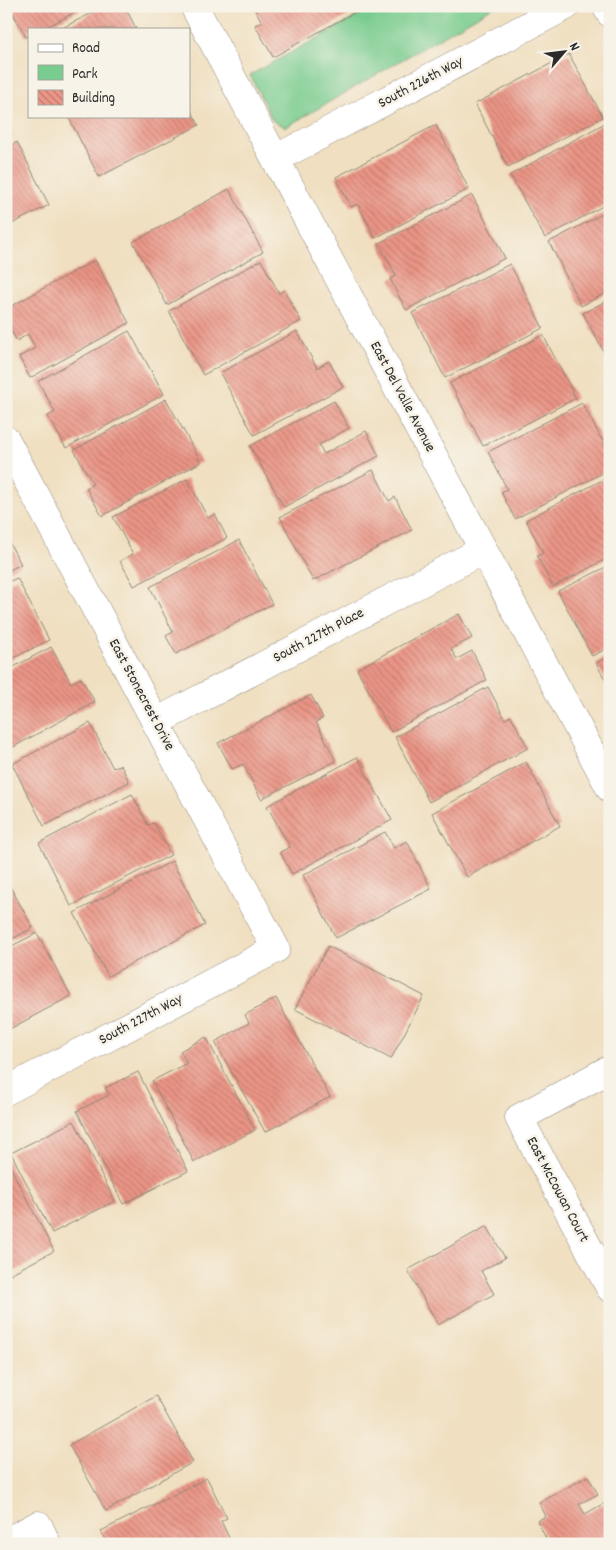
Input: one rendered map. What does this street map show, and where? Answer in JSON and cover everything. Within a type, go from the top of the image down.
[{"type":"street","name":"East Del Valle Avenue","points":[[194,6],[610,788]]},
{"type":"street","name":"South 226th Way","points":[[275,159],[566,6]]},
{"type":"street","points":[[606,6],[610,13]]},
{"type":"street","name":"East Stonecrest Drive","points":[[6,440],[276,950]]},
{"type":"street","name":"South 227th Place","points":[[156,722],[483,550]]},
{"type":"street","name":"South 227th Way","points":[[6,1092],[276,950]]},
{"type":"street","name":"East McCowan Court","points":[[610,1069],[519,1118],[610,1288]]},
{"type":"street","points":[[6,1542],[42,1535]]},
{"type":"green space","points":[[376,6],[495,6],[286,127],[273,121],[250,75]]},
{"type":"building","points":[[9,6],[87,6],[45,28],[28,28],[28,36],[26,37]]},
{"type":"building","points":[[106,6],[125,6],[136,28],[62,28]]},
{"type":"building","points":[[253,6],[366,6],[273,57],[255,25],[262,22]]},
{"type":"building","points":[[569,54],[603,117],[508,167],[475,104]]},
{"type":"building","points":[[190,109],[199,125],[99,177],[69,118],[190,118]]},
{"type":"building","points":[[605,123],[610,131],[610,202],[545,238],[510,175]]},
{"type":"building","points":[[6,124],[12,134],[6,137]]},
{"type":"building","points":[[436,125],[469,189],[375,238],[358,204],[351,207],[336,177]]},
{"type":"building","points":[[17,142],[49,205],[6,227],[6,148]]},
{"type":"building","points":[[229,189],[263,252],[167,305],[133,242]]},
{"type":"building","points":[[472,195],[505,258],[406,310],[390,279],[396,276],[379,243]]},
{"type":"building","points":[[610,210],[610,291],[581,306],[549,242]]},
{"type":"building","points":[[95,260],[129,323],[30,378],[19,357],[35,348],[28,334],[17,341],[6,322],[6,309]]},
{"type":"building","points":[[261,260],[279,293],[284,290],[301,321],[203,375],[169,311]]},
{"type":"building","points":[[510,264],[543,328],[445,378],[412,313]]},
{"type":"building","points":[[610,299],[610,364],[583,313]]},
{"type":"building","points":[[129,331],[164,394],[66,448],[48,416],[55,412],[38,381]]},
{"type":"building","points":[[297,331],[317,368],[329,361],[343,387],[254,435],[220,373]]},
{"type":"building","points":[[543,335],[576,398],[483,446],[450,383]]},
{"type":"building","points":[[166,399],[201,462],[102,516],[86,488],[93,484],[74,450]]},
{"type":"building","points":[[334,401],[349,428],[319,445],[324,454],[366,431],[379,456],[284,507],[250,446]]},
{"type":"building","points":[[582,403],[610,455],[610,469],[515,519],[501,492],[507,489],[488,452]]},
{"type":"building","points":[[373,470],[389,501],[395,497],[412,530],[313,581],[280,517]]},
{"type":"building","points":[[610,476],[610,557],[553,587],[537,556],[543,553],[526,520]]},
{"type":"building","points":[[187,479],[208,518],[215,514],[227,538],[134,586],[120,561],[133,554],[113,517]]},
{"type":"building","points":[[6,537],[21,564],[6,572]]},
{"type":"building","points":[[239,540],[272,604],[176,654],[166,636],[173,632],[150,587]]},
{"type":"building","points":[[610,565],[610,647],[592,656],[558,591]]},
{"type":"building","points":[[17,578],[49,640],[6,662],[6,583]]},
{"type":"building","points":[[459,614],[472,638],[451,649],[457,659],[472,651],[487,680],[391,732],[357,669]]},
{"type":"building","points":[[51,647],[71,683],[81,678],[95,702],[6,751],[6,671]]},
{"type":"building","points":[[610,655],[610,688],[596,663]]},
{"type":"building","points":[[488,687],[505,719],[511,716],[528,748],[429,802],[395,737]]},
{"type":"building","points":[[311,695],[323,718],[316,722],[336,761],[261,799],[243,764],[232,769],[218,743]]},
{"type":"building","points":[[90,723],[113,768],[121,765],[129,782],[44,826],[12,764]]},
{"type":"building","points":[[357,757],[392,820],[292,874],[280,852],[290,847],[267,806]]},
{"type":"building","points":[[526,762],[560,826],[467,877],[432,813]]},
{"type":"building","points":[[132,794],[148,825],[154,823],[171,855],[71,906],[39,843]]},
{"type":"building","points":[[385,832],[394,848],[407,841],[431,889],[336,938],[303,875]]},
{"type":"building","points":[[172,861],[205,925],[108,976],[74,913]]},
{"type":"building","points":[[6,879],[33,928],[6,942]]},
{"type":"building","points":[[37,933],[71,996],[6,1031],[6,949]]},
{"type":"building","points":[[328,946],[424,996],[391,1059],[295,1009]]},
{"type":"building","points":[[276,998],[330,1097],[265,1132],[215,1042],[249,1023],[245,1015]]},
{"type":"building","points":[[206,1037],[255,1130],[194,1162],[152,1081],[187,1063],[180,1051]]},
{"type":"building","points":[[138,1072],[188,1171],[123,1204],[77,1111],[109,1095],[105,1088]]},
{"type":"building","points":[[74,1121],[115,1201],[52,1233],[11,1153]]},
{"type":"building","points":[[6,1159],[54,1251],[6,1276]]},
{"type":"building","points":[[487,1226],[505,1258],[481,1271],[494,1294],[438,1325],[408,1270]]},
{"type":"building","points":[[156,1396],[193,1462],[106,1511],[69,1445]]},
{"type":"building","points":[[588,1476],[598,1494],[579,1504],[585,1514],[610,1500],[610,1538],[599,1544],[549,1544],[537,1521],[546,1516],[539,1503]]},
{"type":"building","points":[[207,1478],[227,1518],[221,1521],[232,1544],[107,1544],[101,1531]]}]
